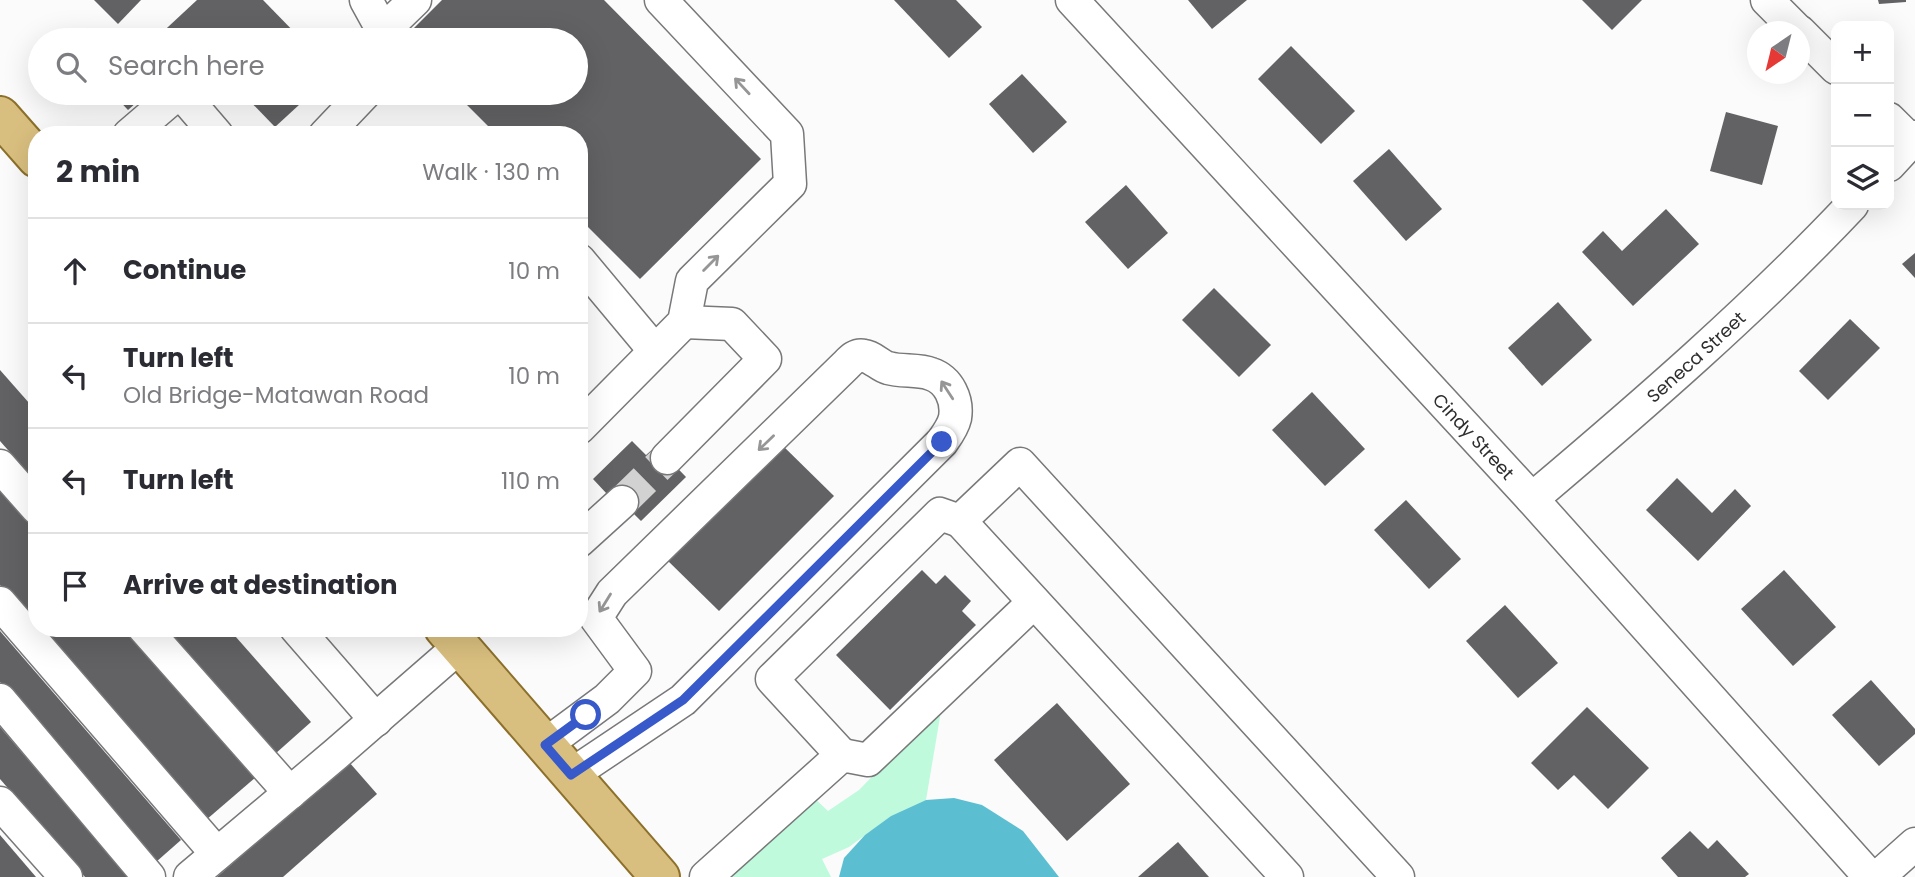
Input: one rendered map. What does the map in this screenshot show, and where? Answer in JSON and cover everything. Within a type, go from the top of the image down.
[{"type":"main road","points":[[0,116],[28,148]]},
{"type":"main road","points":[[452,637],[660,877]]},
{"type":"street","points":[[392,28],[415,0]]},
{"type":"street","points":[[588,419],[684,322],[692,281],[790,184],[787,134],[661,0]]},
{"type":"street","name":"Cindy Street","points":[[1072,0],[1532,499],[1870,877]]},
{"type":"street","points":[[1767,0],[1788,21]]},
{"type":"street","points":[[368,1],[382,28]]},
{"type":"street","points":[[1810,43],[1831,63]]},
{"type":"street","points":[[140,126],[165,105]]},
{"type":"street","points":[[190,105],[210,126]]},
{"type":"street","points":[[334,126],[354,105]]},
{"type":"street","points":[[1894,123],[1913,139],[1894,160]]},
{"type":"street","name":"Seneca Street","points":[[1532,499],[1620,425],[1727,327],[1847,210]]},
{"type":"street","points":[[588,271],[655,351]]},
{"type":"street","points":[[677,447],[765,359],[732,324],[684,322]]},
{"type":"street","points":[[545,745],[607,699],[635,671],[596,618],[612,593],[854,357],[863,355],[887,368],[931,374],[943,382],[951,392],[955,404],[955,419],[942,442],[683,700],[571,775]]},
{"type":"street","points":[[960,521],[1020,464],[1398,877]]},
{"type":"street","points":[[0,466],[28,498]]},
{"type":"street","points":[[588,533],[622,502]]},
{"type":"street","points":[[1034,602],[868,760],[842,755],[772,679],[940,514],[960,521],[1287,877]]},
{"type":"street","points":[[0,603],[28,635]]},
{"type":"street","points":[[29,637],[217,854]]},
{"type":"street","points":[[152,637],[290,793]]},
{"type":"street","points":[[304,637],[376,720]]},
{"type":"street","points":[[190,877],[376,720],[452,637]]},
{"type":"street","points":[[0,701],[149,877]]},
{"type":"street","points":[[706,877],[842,755]]},
{"type":"street","points":[[0,803],[66,877]]},
{"type":"street","points":[[1878,877],[1915,844]]},
{"type":"green space","points":[[942,705],[926,800],[891,816],[849,847],[822,859],[831,877],[733,877],[760,852],[811,795],[828,811],[859,790]]},
{"type":"water","points":[[954,798],[982,805],[1023,831],[1059,877],[839,877],[844,858],[865,835],[891,816],[926,800]]},
{"type":"building","points":[[94,0],[141,0],[118,24]]},
{"type":"building","points":[[197,0],[263,0],[290,28],[167,28]]},
{"type":"building","points":[[442,0],[604,0],[761,159],[640,279],[588,227],[588,126],[488,126],[467,105],[588,105],[588,28],[414,28]]},
{"type":"building","points":[[894,0],[956,0],[982,27],[949,58]]},
{"type":"building","points":[[1188,0],[1247,0],[1212,29]]},
{"type":"building","points":[[1582,0],[1642,0],[1612,30]]},
{"type":"building","points":[[1878,0],[1906,0],[1906,2],[1879,4]]},
{"type":"building","points":[[1291,46],[1355,111],[1321,144],[1258,79]]},
{"type":"building","points":[[1022,74],[1067,122],[1033,153],[989,104]]},
{"type":"building","points":[[254,105],[299,105],[276,126]]},
{"type":"building","points":[[1726,112],[1778,126],[1762,185],[1710,171]]},
{"type":"building","points":[[1389,149],[1442,209],[1406,241],[1353,181]]},
{"type":"building","points":[[1126,185],[1168,233],[1128,269],[1085,222]]},
{"type":"building","points":[[1666,209],[1699,244],[1633,306],[1582,252],[1603,231],[1622,251]]},
{"type":"building","points":[[1915,253],[1915,278],[1902,264]]},
{"type":"building","points":[[1214,288],[1271,345],[1239,377],[1182,320]]},
{"type":"building","points":[[1558,302],[1592,340],[1542,386],[1508,348]]},
{"type":"building","points":[[1850,319],[1880,348],[1828,400],[1799,371]]},
{"type":"building","points":[[0,370],[28,402],[28,473],[0,441]]},
{"type":"building","points":[[1312,392],[1365,449],[1325,486],[1272,430]]},
{"type":"building","points":[[632,441],[646,455],[656,446],[686,477],[641,521],[610,490],[607,494],[593,479]]},
{"type":"building","points":[[779,442],[834,496],[719,611],[664,557]]},
{"type":"building","points":[[1677,478],[1712,513],[1735,489],[1751,506],[1698,561],[1646,510]]},
{"type":"building","points":[[0,485],[28,517],[28,617],[0,585]]},
{"type":"building","points":[[1406,500],[1461,559],[1429,589],[1374,530]]},
{"type":"building","points":[[922,570],[936,584],[945,575],[971,601],[962,611],[976,625],[890,710],[836,655]]},
{"type":"building","points":[[1784,570],[1836,627],[1793,666],[1741,609]]},
{"type":"building","points":[[1505,605],[1558,663],[1518,698],[1466,641]]},
{"type":"building","points":[[0,631],[181,840],[156,862],[0,682]]},
{"type":"building","points":[[46,637],[134,637],[256,777],[206,820]]},
{"type":"building","points":[[173,637],[236,637],[311,722],[275,754]]},
{"type":"building","points":[[1871,680],[1915,729],[1915,734],[1879,766],[1832,715]]},
{"type":"building","points":[[1057,703],[1130,784],[1067,841],[994,760]]},
{"type":"building","points":[[1587,707],[1649,768],[1608,809],[1574,775],[1558,790],[1531,763]]},
{"type":"building","points":[[0,727],[129,877],[85,877],[0,779]]},
{"type":"building","points":[[349,762],[377,794],[283,877],[217,877]]},
{"type":"building","points":[[1690,831],[1708,849],[1717,840],[1749,874],[1745,877],[1678,877],[1661,858]]},
{"type":"building","points":[[0,835],[36,877],[0,877]]},
{"type":"building","points":[[1178,842],[1209,877],[1138,877]]},
{"type":"tunnel","points":[[622,502],[667,458]]},
{"type":"route","points":[[586,715],[545,745],[571,775],[683,700],[942,442]]}]
